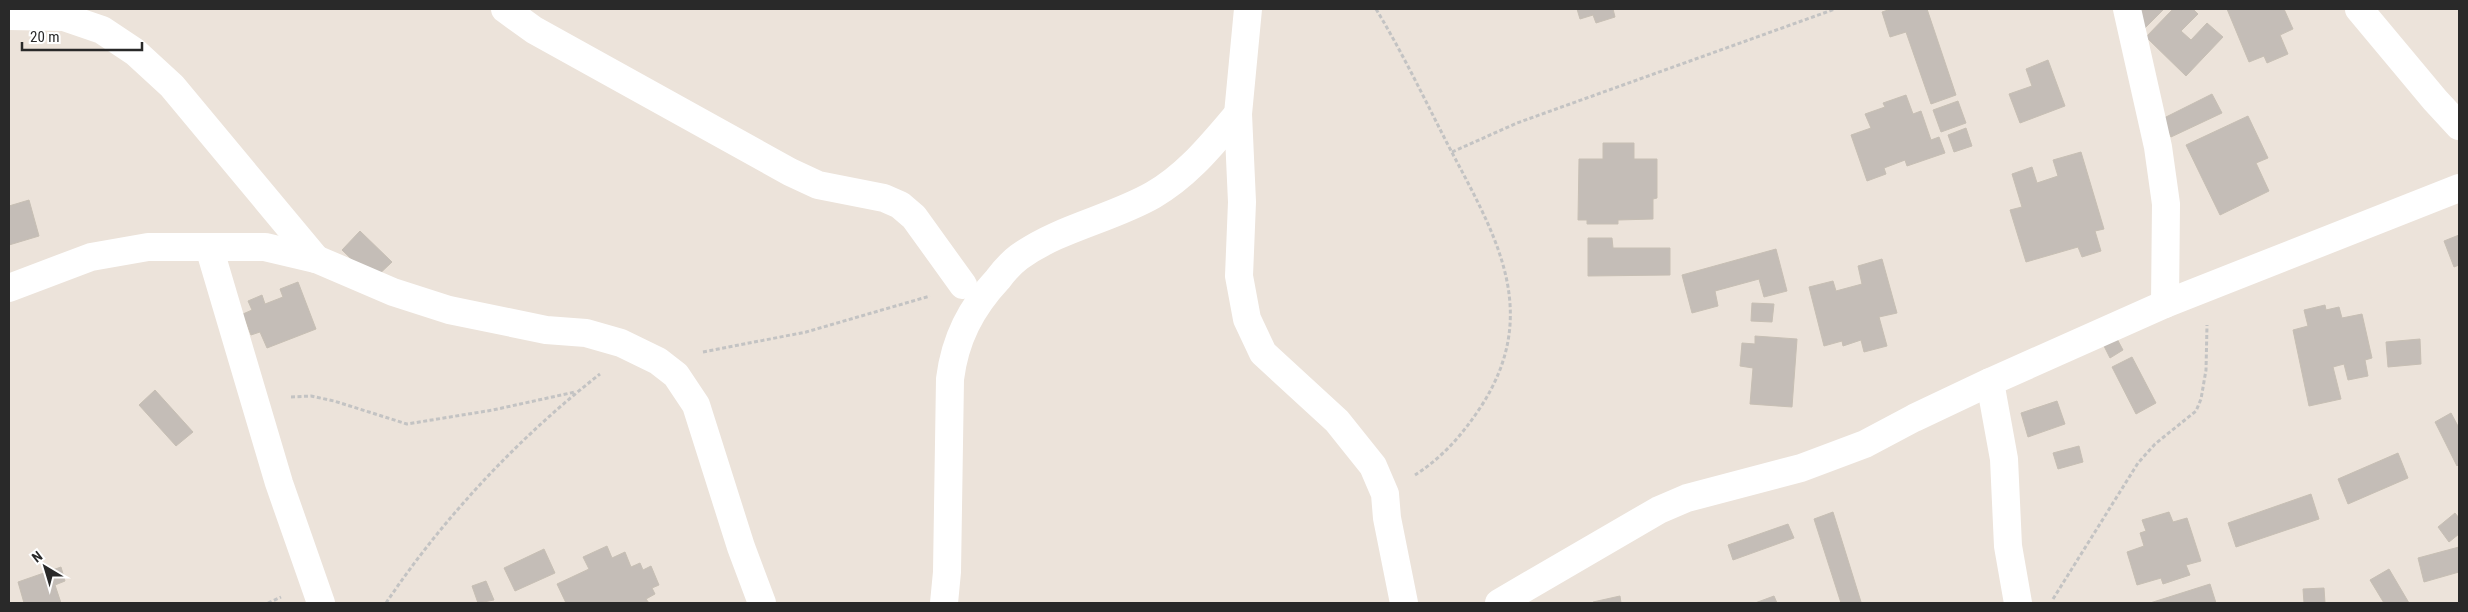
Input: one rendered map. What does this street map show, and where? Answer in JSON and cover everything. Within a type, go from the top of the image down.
[{"type":"street","points":[[505,9],[534,30],[790,172],[818,185],[884,198],[900,205],[914,217],[963,285]]},
{"type":"street","points":[[1248,9],[1238,114],[1242,202],[1239,276],[1247,319],[1263,353],[1337,421],[1373,466],[1385,494],[1387,518],[1404,603]]},
{"type":"street","points":[[2127,9],[2158,147],[2166,204],[2165,304]]},
{"type":"street","points":[[2369,14],[2435,100],[2459,126]]},
{"type":"street","points":[[9,16],[64,17],[102,30],[135,52],[172,86],[316,259]]},
{"type":"street","points":[[944,603],[947,572],[950,379],[953,356],[962,329],[984,294],[1019,257],[1058,236],[1153,195],[1188,170],[1238,114]]},
{"type":"street","points":[[1499,603],[1659,510],[1696,495],[1800,468],[1865,444],[1914,418],[1990,382],[2165,304],[2459,188]]},
{"type":"street","points":[[210,246],[279,483],[321,603]]},
{"type":"street","points":[[9,288],[90,257],[148,247],[265,247],[316,259],[393,292],[449,310],[546,330],[586,332],[621,342],[658,361],[676,375],[696,405],[741,547],[762,603]]},
{"type":"street","points":[[1990,382],[2004,459],[2008,546],[2018,603]]},
{"type":"path","points":[[1376,9],[1490,224],[1506,276],[1512,327],[1506,357],[1491,391],[1462,434],[1426,467],[1385,494]]},
{"type":"path","points":[[1452,152],[1517,123],[1835,9]]},
{"type":"path","points":[[658,361],[806,332],[963,285]]},
{"type":"path","points":[[2050,603],[2138,463],[2155,444],[2196,411],[2201,399],[2206,370],[2208,287]]},
{"type":"path","points":[[386,603],[401,580],[459,508],[510,454],[578,392],[632,349]]},
{"type":"path","points":[[256,402],[288,397],[311,396],[334,401],[407,424],[493,410],[578,392]]},
{"type":"building","points":[[1577,9],[1613,9],[1615,17],[1596,23],[1593,15],[1580,19]]},
{"type":"building","points":[[1891,9],[1927,9],[1956,95],[1931,104],[1906,32],[1890,37],[1882,12]]},
{"type":"building","points":[[2142,9],[2164,9],[2139,34],[2128,23]]},
{"type":"building","points":[[2173,9],[2193,9],[2198,14],[2181,31],[2191,40],[2207,23],[2223,37],[2186,76],[2146,37]]},
{"type":"building","points":[[2227,9],[2284,9],[2293,29],[2280,35],[2288,54],[2267,63],[2264,56],[2249,62]]},
{"type":"building","points":[[2048,60],[2065,106],[2020,123],[2009,94],[2032,86],[2026,69]]},
{"type":"building","points":[[2212,94],[2222,113],[2171,137],[2162,119]]},
{"type":"building","points":[[1906,95],[1913,114],[1921,111],[1931,140],[1939,137],[1945,153],[1907,166],[1905,160],[1884,168],[1886,174],[1867,181],[1851,135],[1871,128],[1865,114],[1885,107],[1883,103]]},
{"type":"building","points":[[1958,101],[1966,123],[1941,132],[1933,110]]},
{"type":"building","points":[[2248,116],[2268,158],[2256,163],[2269,191],[2220,215],[2186,145]]},
{"type":"building","points":[[1966,128],[1972,146],[1954,152],[1948,135]]},
{"type":"building","points":[[1603,143],[1634,143],[1634,159],[1657,159],[1657,198],[1653,199],[1653,219],[1618,220],[1618,224],[1587,224],[1587,220],[1578,220],[1579,159],[1603,159]]},
{"type":"building","points":[[2081,152],[2104,229],[2095,231],[2101,251],[2082,257],[2078,247],[2026,262],[2010,210],[2022,207],[2012,174],[2032,167],[2037,183],[2058,176],[2053,160]]},
{"type":"building","points":[[29,200],[39,236],[9,245],[9,206]]},
{"type":"building","points":[[360,231],[392,262],[373,280],[342,250]]},
{"type":"building","points":[[2459,235],[2459,265],[2454,267],[2444,241]]},
{"type":"building","points":[[1588,238],[1612,238],[1613,248],[1670,248],[1670,275],[1588,276]]},
{"type":"building","points":[[1776,249],[1787,291],[1764,297],[1759,279],[1715,291],[1718,306],[1692,313],[1682,275]]},
{"type":"building","points":[[1882,259],[1897,313],[1879,317],[1887,346],[1864,352],[1861,340],[1843,346],[1842,341],[1824,346],[1809,287],[1833,281],[1836,291],[1862,284],[1858,266]]},
{"type":"building","points":[[298,282],[316,329],[267,348],[260,332],[251,335],[243,314],[252,310],[248,301],[262,295],[265,304],[283,297],[280,289]]},
{"type":"building","points":[[1752,303],[1774,304],[1772,322],[1751,321]]},
{"type":"building","points":[[2325,305],[2326,310],[2339,307],[2342,318],[2362,314],[2372,358],[2365,360],[2368,376],[2348,380],[2344,364],[2333,367],[2341,399],[2309,406],[2293,330],[2308,326],[2304,310]]},
{"type":"building","points":[[1755,336],[1797,339],[1792,407],[1750,404],[1753,368],[1740,366],[1742,343],[1755,344]]},
{"type":"building","points":[[2116,337],[2123,350],[2110,358],[2103,344]]},
{"type":"building","points":[[2420,339],[2421,364],[2388,367],[2386,342]]},
{"type":"building","points":[[2132,357],[2156,403],[2136,414],[2112,367]]},
{"type":"building","points":[[155,390],[193,432],[176,446],[139,405]]},
{"type":"building","points":[[2057,401],[2065,424],[2028,437],[2021,413]]},
{"type":"building","points":[[2451,413],[2459,428],[2459,464],[2457,466],[2435,422]]},
{"type":"building","points":[[2079,446],[2083,462],[2058,469],[2053,453]]},
{"type":"building","points":[[2398,453],[2408,478],[2348,504],[2338,479]]},
{"type":"building","points":[[2311,494],[2319,519],[2236,547],[2228,523]]},
{"type":"building","points":[[1833,512],[1861,602],[1858,603],[1841,603],[1814,519]]},
{"type":"building","points":[[2169,512],[2173,522],[2187,518],[2201,561],[2186,565],[2190,575],[2163,584],[2161,578],[2137,585],[2127,552],[2144,546],[2140,533],[2146,531],[2142,520]]},
{"type":"building","points":[[2455,513],[2459,518],[2459,534],[2449,542],[2438,527]]},
{"type":"building","points":[[1788,524],[1794,538],[1733,560],[1728,545]]},
{"type":"building","points":[[607,546],[612,558],[625,552],[631,567],[640,563],[643,570],[651,566],[659,585],[652,588],[655,594],[646,599],[649,603],[566,603],[557,584],[589,569],[583,557]]},
{"type":"building","points":[[2459,547],[2459,572],[2424,582],[2418,558]]},
{"type":"building","points":[[544,549],[555,573],[515,591],[504,568]]},
{"type":"building","points":[[61,567],[65,581],[55,585],[61,603],[24,603],[18,582]]},
{"type":"building","points":[[2389,569],[2409,603],[2384,603],[2370,580]]},
{"type":"building","points":[[486,581],[494,600],[478,603],[472,586]]},
{"type":"building","points":[[2210,584],[2216,603],[2150,603]]},
{"type":"building","points":[[2324,588],[2325,603],[2304,603],[2303,589]]},
{"type":"building","points":[[1620,596],[1621,603],[1593,603],[1593,602]]},
{"type":"building","points":[[1774,596],[1777,603],[1755,603]]}]
